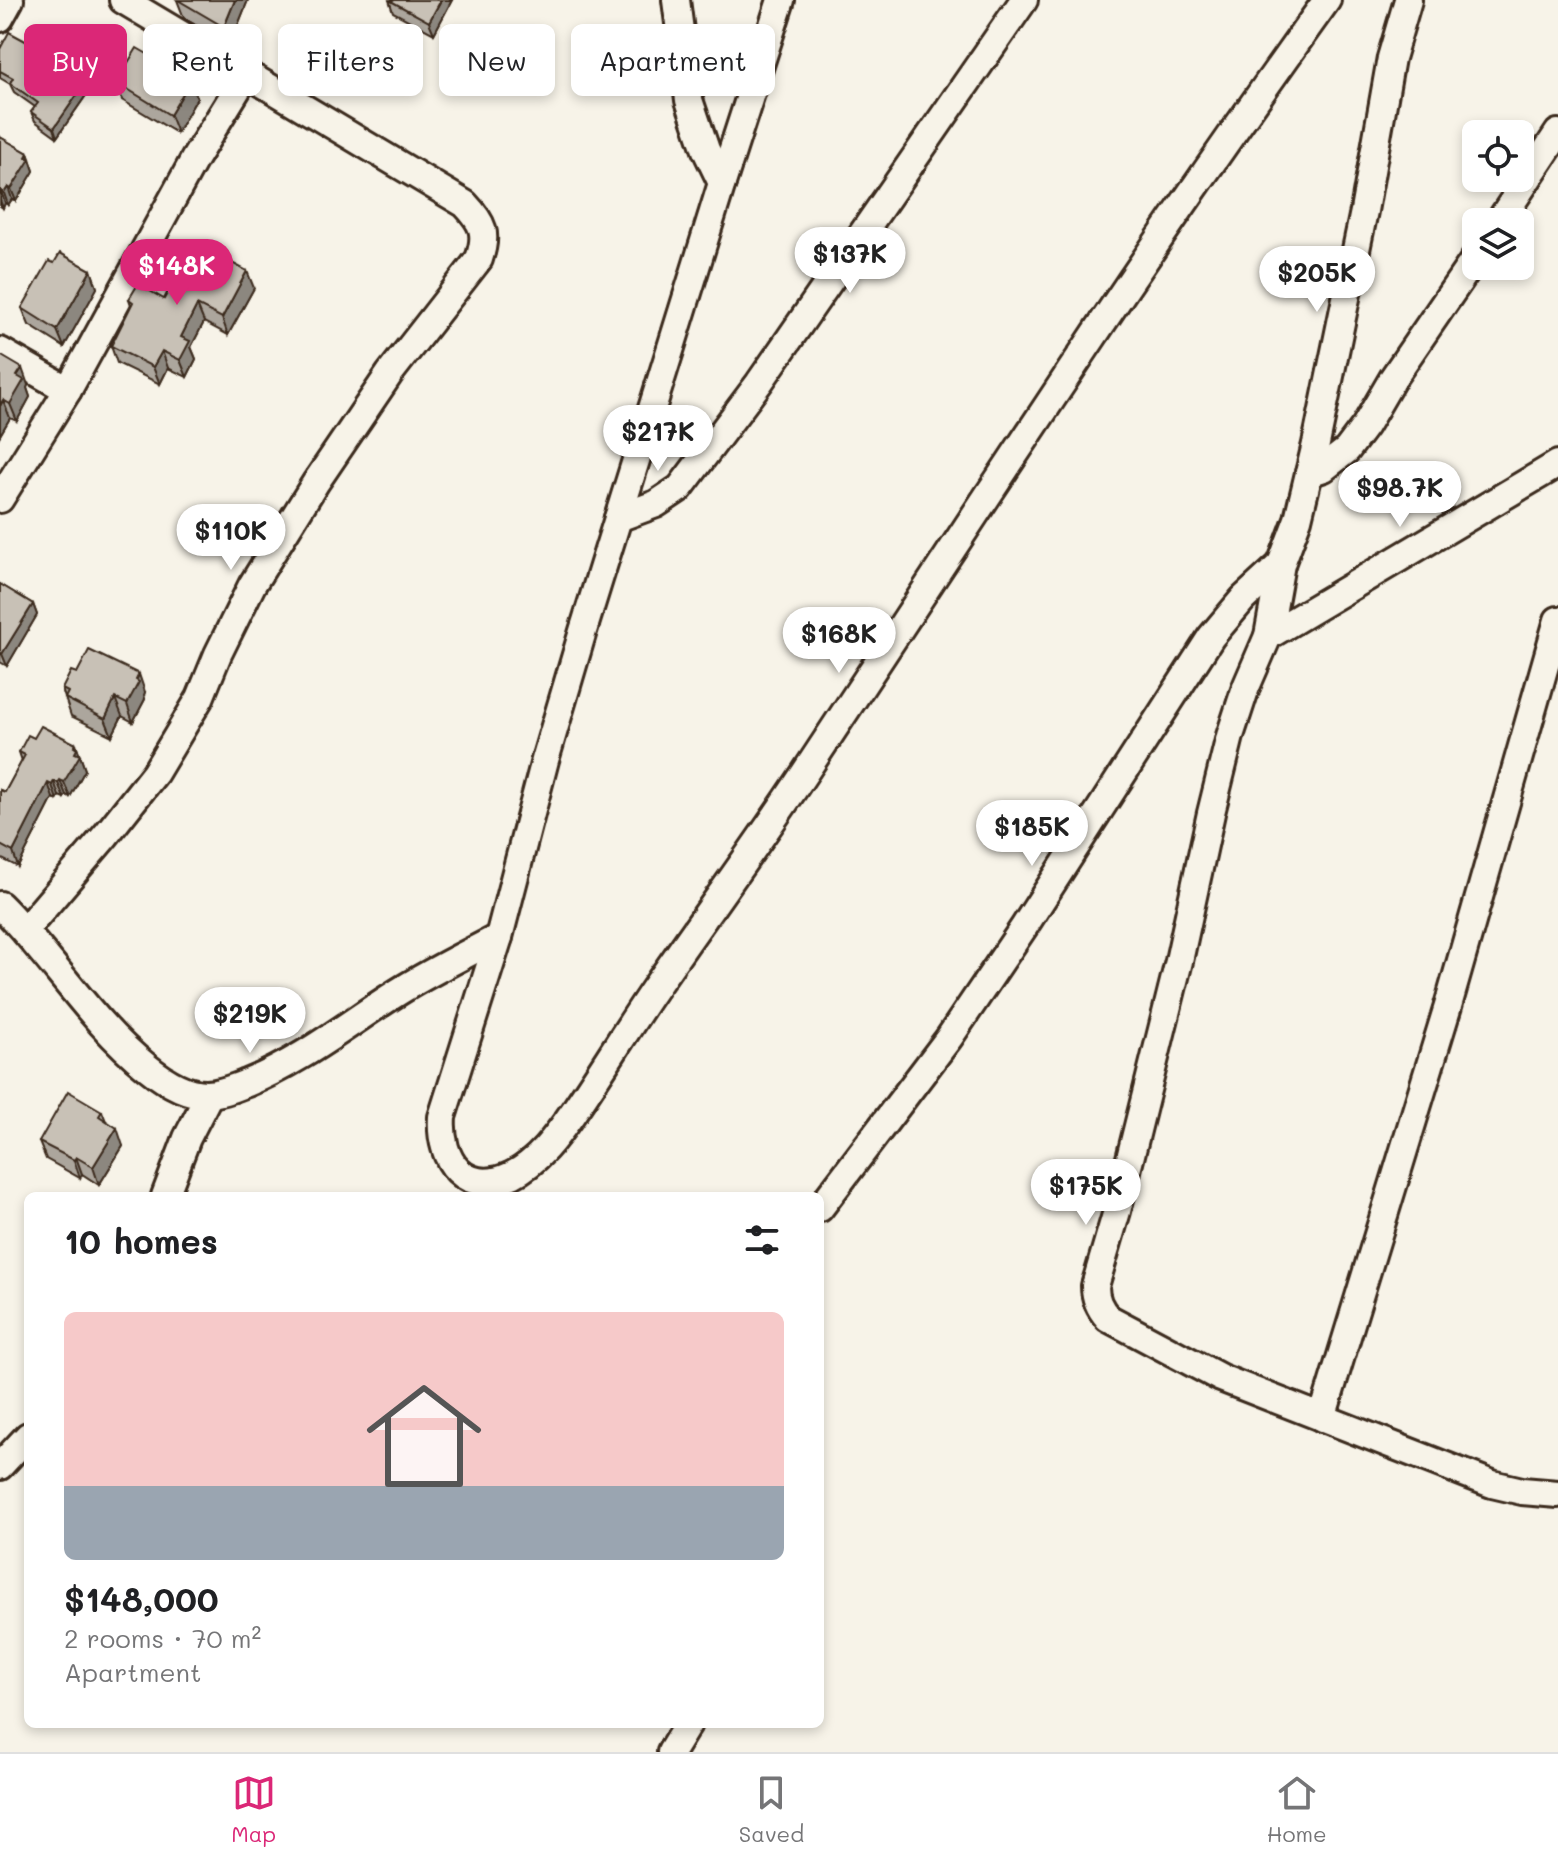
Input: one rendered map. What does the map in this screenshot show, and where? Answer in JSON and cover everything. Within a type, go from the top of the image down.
[{"type":"street","points":[[0,18],[10,0]]},
{"type":"street","points":[[123,0],[162,24]]},
{"type":"street","points":[[676,0],[689,100],[706,150],[722,183]]},
{"type":"street","points":[[781,0],[618,518],[545,760],[499,937],[442,1117],[441,1134],[450,1163],[462,1175],[478,1181],[512,1175],[549,1145],[561,1130],[801,778],[1085,349],[1327,0]]},
{"type":"street","points":[[618,518],[656,504],[680,488],[759,383],[1024,0]]},
{"type":"street","points":[[1408,0],[1391,58],[1364,211],[1298,519],[1281,564],[1268,636],[1246,687],[1230,736],[1179,961],[1095,1292],[1101,1311],[1115,1322],[1221,1378],[1492,1484],[1522,1491],[1558,1494]]},
{"type":"street","points":[[25,930],[155,773],[200,698],[218,654],[260,572],[390,373],[479,259],[485,242],[478,218],[465,204],[262,84]]},
{"type":"street","points":[[0,499],[68,390],[195,158],[233,96]]},
{"type":"street","points":[[1508,208],[1558,133]]},
{"type":"street","points":[[1309,473],[1324,468],[1347,450],[1462,277]]},
{"type":"street","points":[[0,351],[68,390]]},
{"type":"street","points":[[1268,636],[1558,464]]},
{"type":"street","points":[[824,1203],[957,1026],[1211,637],[1243,599],[1281,564]]},
{"type":"street","points":[[1322,1418],[1448,1006],[1558,620]]},
{"type":"street","points":[[0,905],[25,930],[111,1035],[148,1068],[173,1085],[191,1093],[209,1095],[259,1078],[314,1050],[404,989],[499,937]]},
{"type":"street","points":[[167,1192],[187,1138],[209,1095]]},
{"type":"street","points":[[0,1466],[24,1440]]},
{"type":"street","points":[[671,1752],[686,1728]]},
{"type":"building","points":[[178,0],[235,0],[225,24],[219,24]]},
{"type":"building","points":[[389,0],[441,0],[429,22]]},
{"type":"building","points":[[9,32],[24,40],[24,93],[10,83],[13,78],[0,71],[0,49]]},
{"type":"building","points":[[137,48],[143,51],[143,96],[181,96],[170,115],[127,89],[127,64]]},
{"type":"building","points":[[28,96],[76,96],[54,128],[31,112],[38,103]]},
{"type":"building","points":[[0,137],[28,153],[26,157],[30,159],[11,189],[8,187],[4,193],[0,193]]},
{"type":"building","points":[[194,243],[247,271],[222,318],[197,305],[181,337],[190,341],[180,360],[162,351],[153,367],[111,346],[133,302],[129,299],[138,284],[164,299]]},
{"type":"building","points":[[60,253],[91,270],[57,330],[22,308],[49,261],[54,263]]},
{"type":"building","points":[[0,355],[22,368],[17,376],[24,380],[10,404],[3,400],[0,406]]},
{"type":"building","points":[[0,584],[33,604],[2,654],[0,652]]},
{"type":"building","points":[[89,650],[139,674],[136,680],[139,682],[127,704],[115,698],[105,719],[65,698],[68,692],[62,689],[71,671],[77,673]]},
{"type":"building","points":[[41,726],[76,744],[75,753],[80,755],[64,782],[48,783],[13,852],[0,845],[0,790],[5,792],[25,755],[19,752],[28,735],[34,738]]},
{"type":"building","points":[[68,1091],[102,1111],[99,1116],[117,1128],[93,1167],[39,1142]]}]
